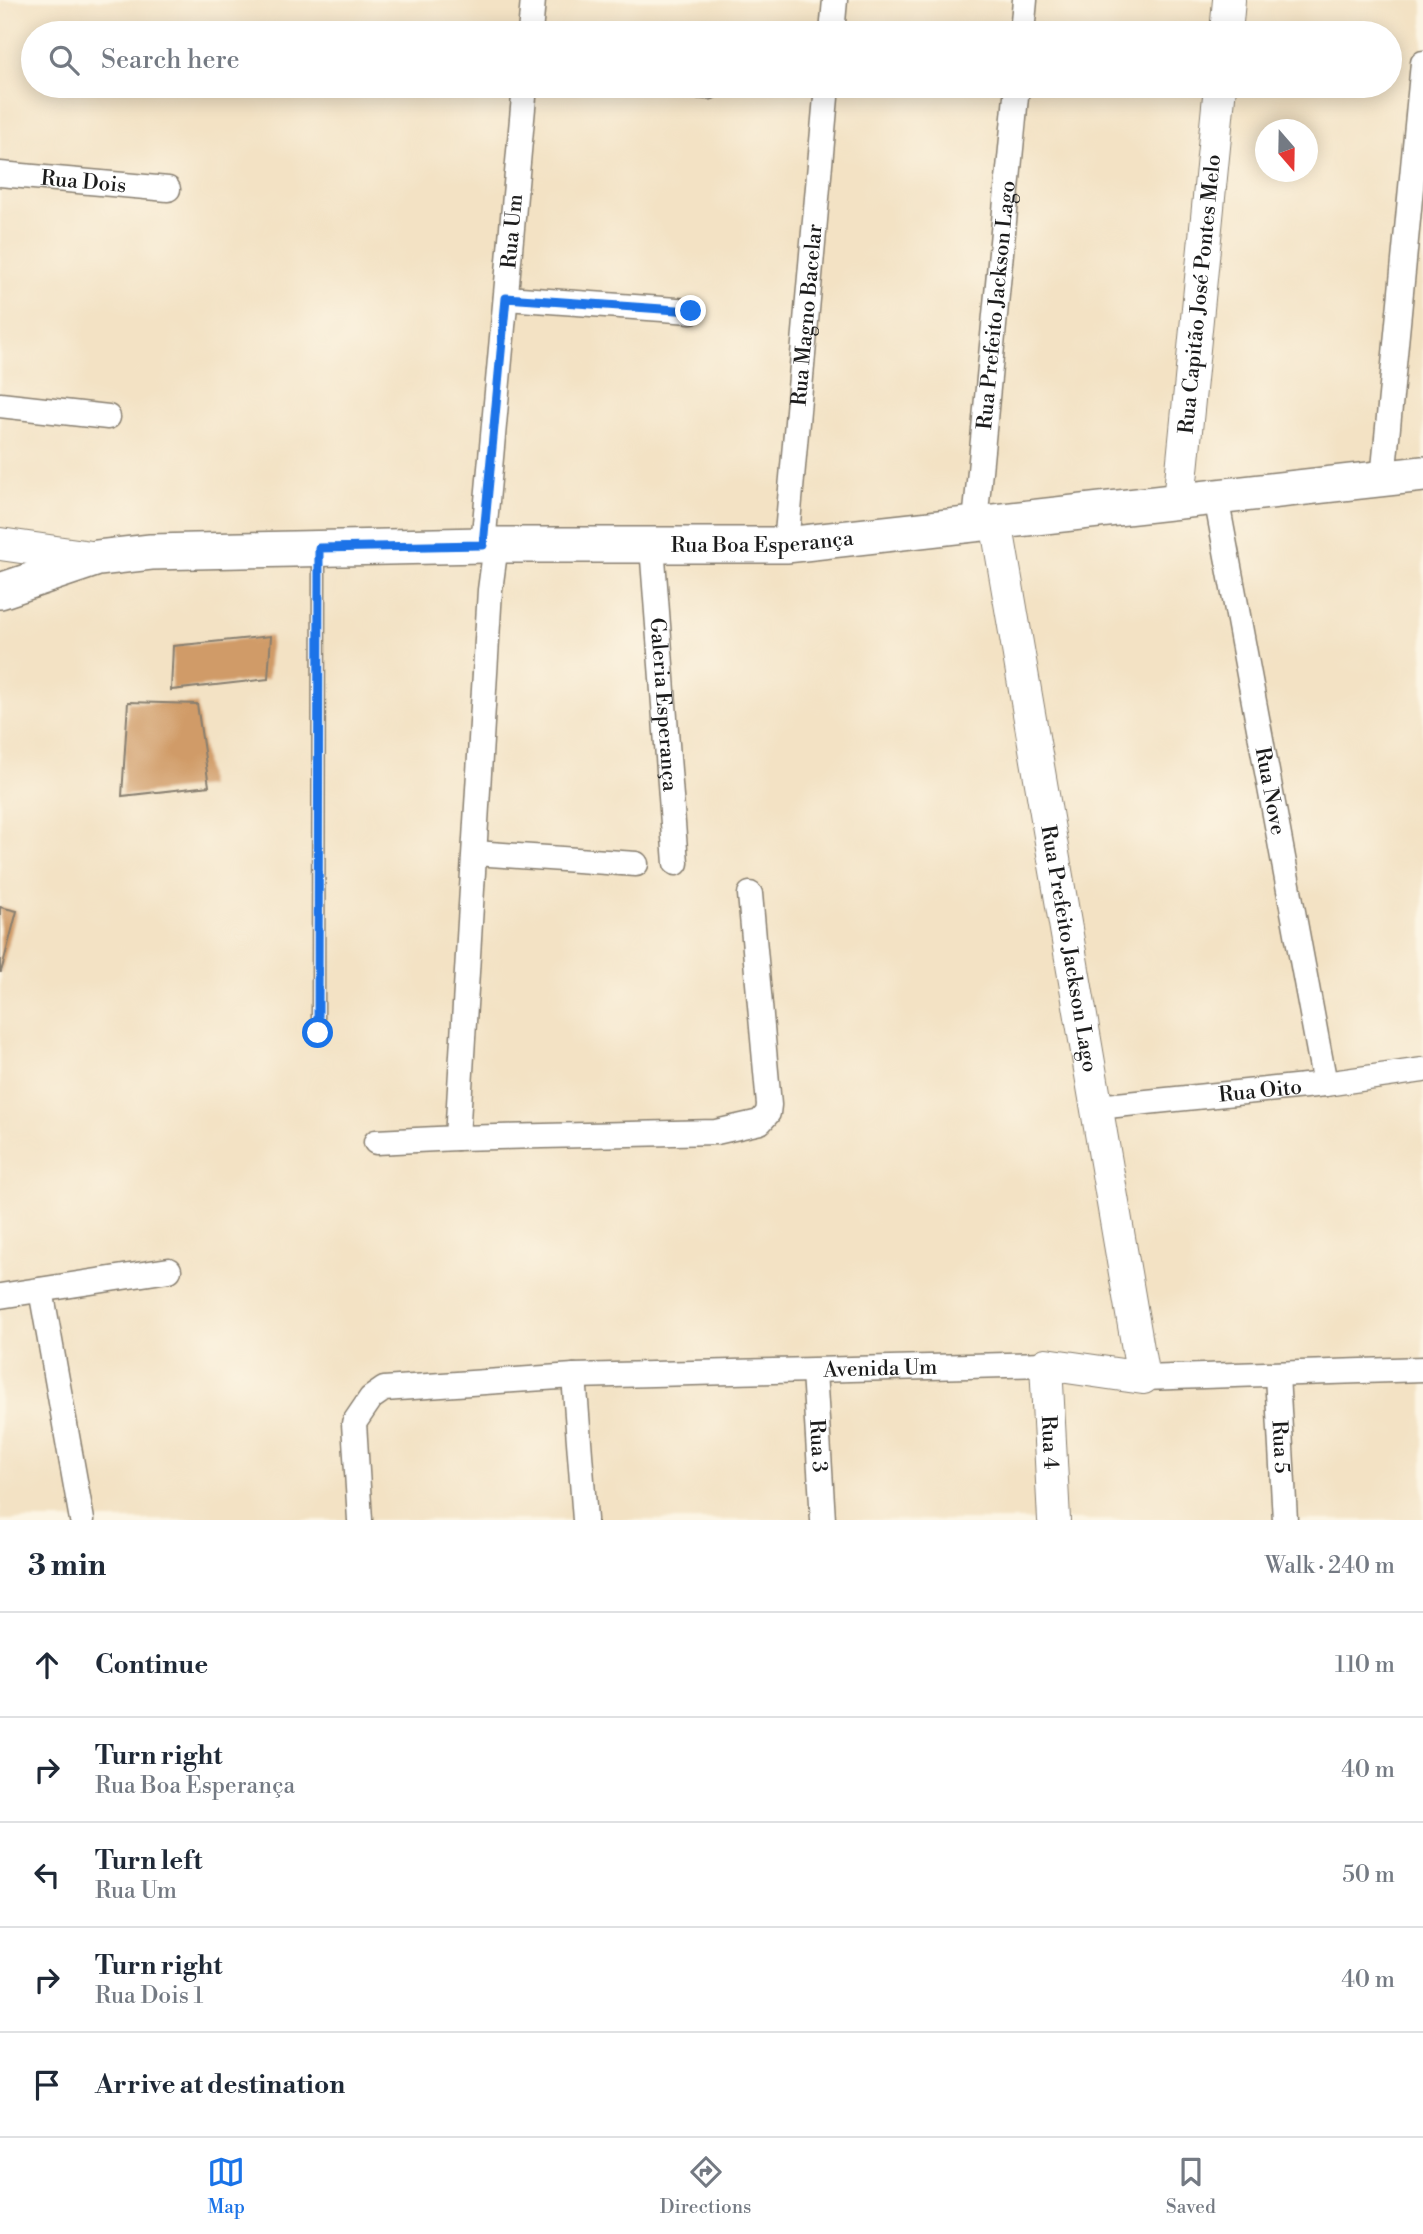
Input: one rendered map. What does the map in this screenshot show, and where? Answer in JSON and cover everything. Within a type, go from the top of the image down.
[{"type":"main road","name":"Rua Boa Esperança","points":[[0,591],[98,558],[151,552],[490,545],[786,545],[1423,474]]},
{"type":"street","points":[[531,21],[533,0]]},
{"type":"street","points":[[833,21],[835,0]]},
{"type":"street","points":[[1023,21],[1025,0]]},
{"type":"street","points":[[1227,21],[1229,0]]},
{"type":"street","points":[[1383,479],[1423,63]]},
{"type":"street","name":"Rua Um","points":[[457,1138],[475,853],[490,545],[506,298],[524,98]]},
{"type":"street","name":"Rua Magno Bacelar","points":[[786,545],[826,98]]},
{"type":"street","name":"Rua Prefeito Jackson Lago","points":[[1016,98],[986,522],[1097,1107],[1143,1378]]},
{"type":"street","name":"Rua Capitão José Pontes Melo","points":[[1179,501],[1219,98]]},
{"type":"street","name":"Rua Dois","points":[[0,174],[168,189]]},
{"type":"street","points":[[506,298],[691,311]]},
{"type":"street","points":[[0,405],[108,417]]},
{"type":"street","name":"Rua Nove","points":[[1216,497],[1325,1084]]},
{"type":"street","points":[[0,544],[98,558]]},
{"type":"street","name":"Galeria Esperança","points":[[652,546],[676,863]]},
{"type":"street","points":[[475,853],[636,864]]},
{"type":"street","points":[[376,1142],[716,1132],[760,1122],[768,1113],[769,1105],[750,894]]},
{"type":"street","name":"Rua Oito","points":[[1097,1107],[1325,1084],[1423,1070]]},
{"type":"street","points":[[0,1296],[169,1270]]},
{"type":"street","points":[[40,1290],[82,1520]]},
{"type":"street","name":"Avenida Um","points":[[360,1520],[354,1423],[371,1398],[384,1389],[575,1376],[1046,1364],[1143,1378],[1423,1369]]},
{"type":"street","name":"Rua 4","points":[[1046,1364],[1054,1520]]},
{"type":"street","name":"Rua 3","points":[[814,1371],[823,1520]]},
{"type":"street","name":"Rua 5","points":[[1277,1375],[1285,1520]]},
{"type":"street","points":[[575,1376],[585,1520]]},
{"type":"lane","points":[[318,1033],[319,548]]},
{"type":"building","points":[[271,636],[268,679],[171,690],[173,646]]},
{"type":"building","points":[[128,702],[197,704],[209,786],[122,796]]},
{"type":"building","points":[[0,907],[17,911],[1,972],[0,972]]},
{"type":"route","points":[[318,1033],[319,548],[483,545],[506,298],[691,311]]}]
